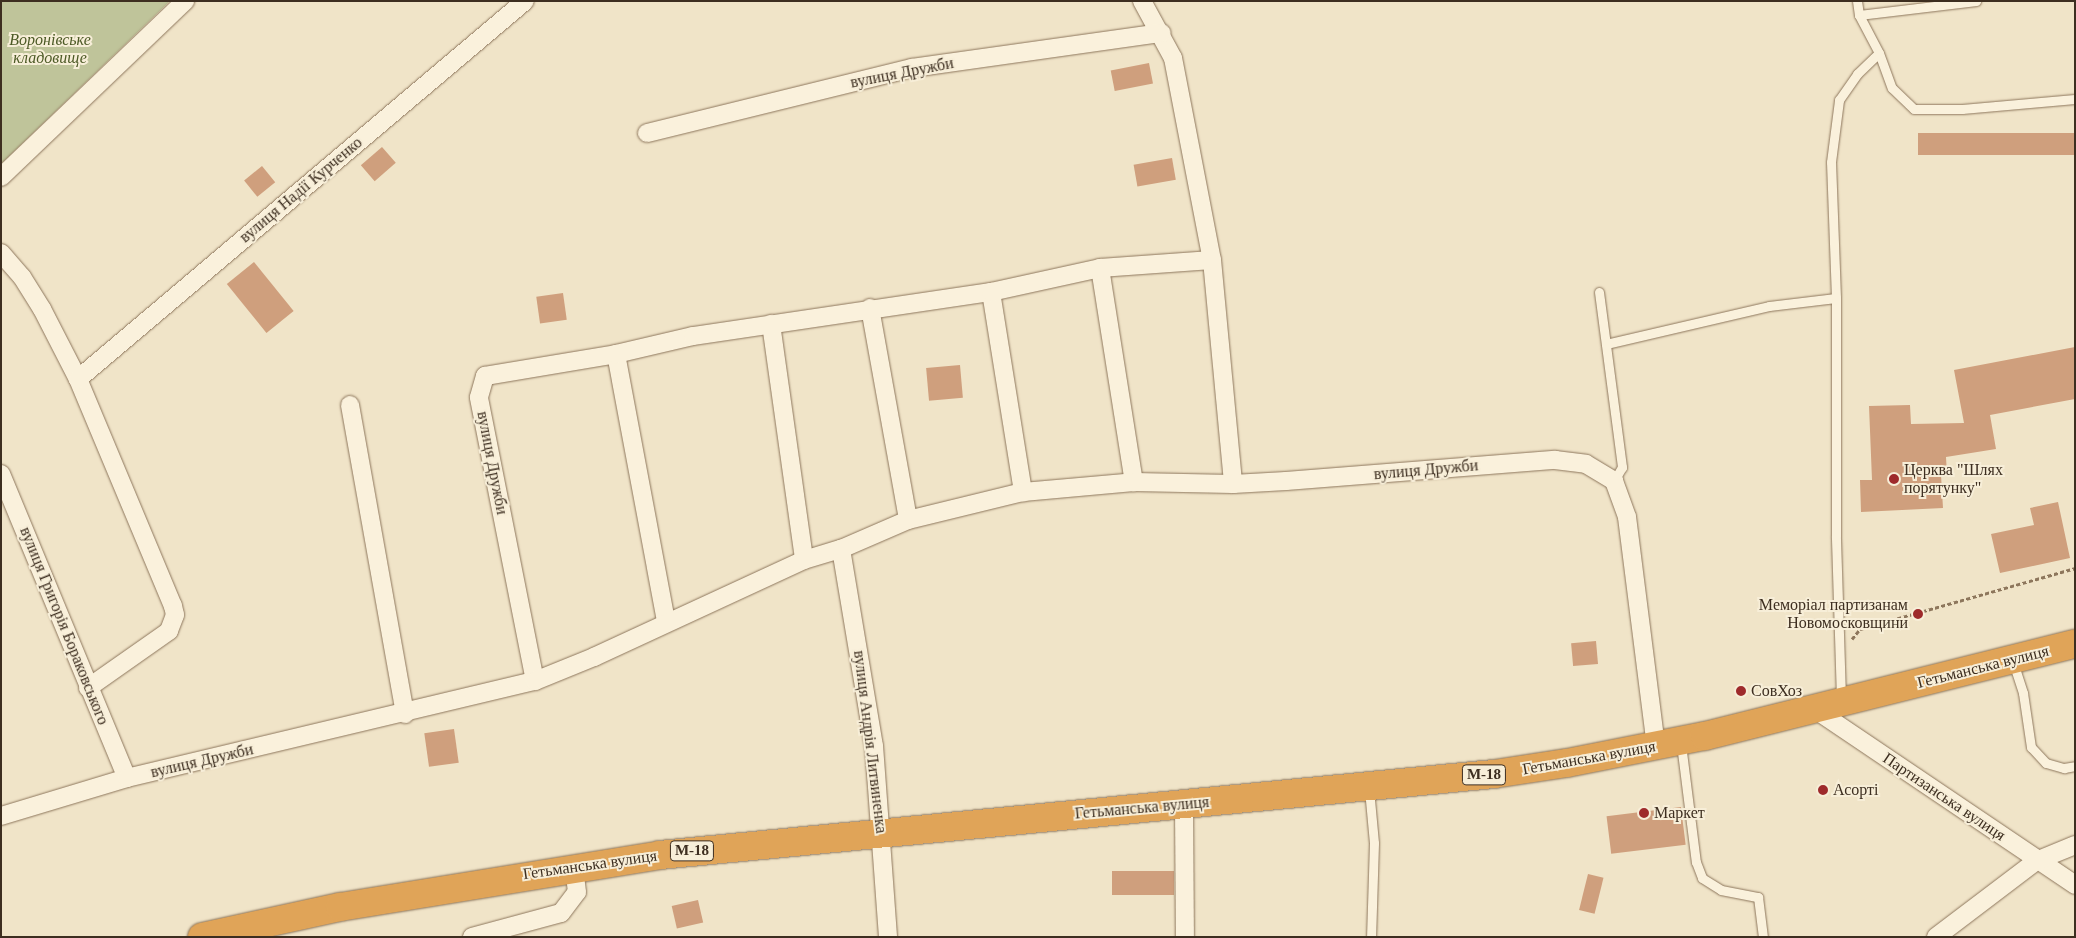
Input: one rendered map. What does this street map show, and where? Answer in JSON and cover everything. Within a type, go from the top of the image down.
[{"type":"highway","name":"Гетьманська вулиця","points":[[202,937],[340,907],[574,867],[660,855],[1494,774],[1668,744],[2075,644]]},
{"type":"street","points":[[1,177],[185,1]]},
{"type":"street","name":"вулиця Надії Курченко","points":[[78,380],[525,1]]},
{"type":"street","points":[[1142,1],[1162,33],[1174,58],[1212,260],[1233,484]]},
{"type":"street","name":"вулиця Дружби","points":[[647,133],[912,68],[1162,33]]},
{"type":"street","points":[[1,253],[22,277],[42,309],[78,380],[175,615],[169,631],[88,688]]},
{"type":"street","name":"вулиця Дружби","points":[[535,681],[478,397],[485,376],[616,354],[693,336],[870,308],[991,292],[1100,268],[1212,260]]},
{"type":"street","points":[[1100,268],[1134,482]]},
{"type":"street","points":[[991,292],[1023,492]]},
{"type":"street","points":[[870,308],[908,520]]},
{"type":"street","points":[[771,324],[804,560]]},
{"type":"street","points":[[616,354],[666,622]]},
{"type":"street","points":[[350,404],[405,714]]},
{"type":"street","name":"вулиця Дружби","points":[[1,816],[127,778],[405,714],[535,681],[594,658],[666,622],[804,560],[841,549],[908,520],[1023,492],[1134,482],[1233,484],[1555,460],[1586,464],[1614,481]]},
{"type":"street","name":"вулиця Григорія Бораковського","points":[[1,474],[88,688],[127,778]]},
{"type":"street","points":[[1614,481],[1627,517],[1668,744]]},
{"type":"street","name":"вулиця Андрія Литвиненка","points":[[841,549],[874,746],[882,833],[888,937]]},
{"type":"street","name":"Партизанська вулиця","points":[[1813,708],[2075,885]]},
{"type":"street","points":[[1184,805],[1185,937]]},
{"type":"street","points":[[1936,937],[2036,860],[2075,845]]},
{"type":"street","points":[[472,937],[562,913],[577,892],[574,867]]},
{"type":"lane","points":[[1857,1],[1860,15],[1879,53],[1892,88],[1914,109],[1962,109],[2075,100]]},
{"type":"lane","points":[[1860,15],[1976,1]]},
{"type":"lane","points":[[1842,701],[1839,655],[1836,298],[1831,162],[1839,100],[1856,74],[1879,53]]},
{"type":"lane","points":[[1599,292],[1622,467],[1614,481]]},
{"type":"lane","points":[[1606,344],[1769,306],[1836,298]]},
{"type":"lane","points":[[2012,660],[2023,693],[2031,748],[2046,764],[2064,768],[2075,766]]},
{"type":"lane","points":[[1668,744],[1696,862],[1702,878],[1721,890],[1758,897],[1764,937]]},
{"type":"lane","points":[[1369,786],[1374,843],[1371,937]]},
{"type":"path","points":[[1839,655],[1860,629],[2075,568]]},
{"type":"green space","name":"Воронівське кладовище","points":[[1,1],[170,1],[1,164]]},
{"type":"building","points":[[1149,63],[1153,84],[1115,91],[1111,70]]},
{"type":"building","points":[[1918,133],[2075,133],[2075,155],[1918,155]]},
{"type":"building","points":[[382,147],[396,163],[375,181],[361,165]]},
{"type":"building","points":[[1172,158],[1176,180],[1137,186],[1134,165]]},
{"type":"building","points":[[262,166],[275,182],[257,197],[244,180]]},
{"type":"building","points":[[254,262],[294,311],[266,333],[227,284]]},
{"type":"building","points":[[563,293],[567,320],[540,323],[536,297]]},
{"type":"building","points":[[2075,347],[2075,399],[1990,415],[1996,449],[1946,457],[1947,475],[1941,475],[1943,508],[1861,512],[1860,480],[1872,480],[1869,406],[1910,405],[1911,424],[1964,423],[1954,370]]},
{"type":"building","points":[[960,365],[963,398],[929,401],[926,368]]},
{"type":"building","points":[[2058,502],[2070,558],[2000,573],[1991,534],[2034,525],[2030,508]]},
{"type":"building","points":[[1596,641],[1598,664],[1573,666],[1571,643]]},
{"type":"building","points":[[454,729],[459,763],[429,767],[424,733]]},
{"type":"building","points":[[1681,807],[1686,845],[1611,854],[1607,816]]},
{"type":"building","points":[[1112,871],[1174,871],[1174,895],[1112,895]]},
{"type":"building","points":[[1588,874],[1604,878],[1595,914],[1579,910]]},
{"type":"building","points":[[698,900],[703,922],[677,928],[672,906]]},
{"type":"place","name":"Церква \"Шлях порятунку\"","points":[[1894,479]]},
{"type":"place","name":"Меморіал партизанам Новомосковщини","points":[[1918,614]]},
{"type":"place","name":"СовХоз","points":[[1741,691]]},
{"type":"place","name":"Асорті","points":[[1823,790]]},
{"type":"place","name":"Маркет","points":[[1644,813]]}]
